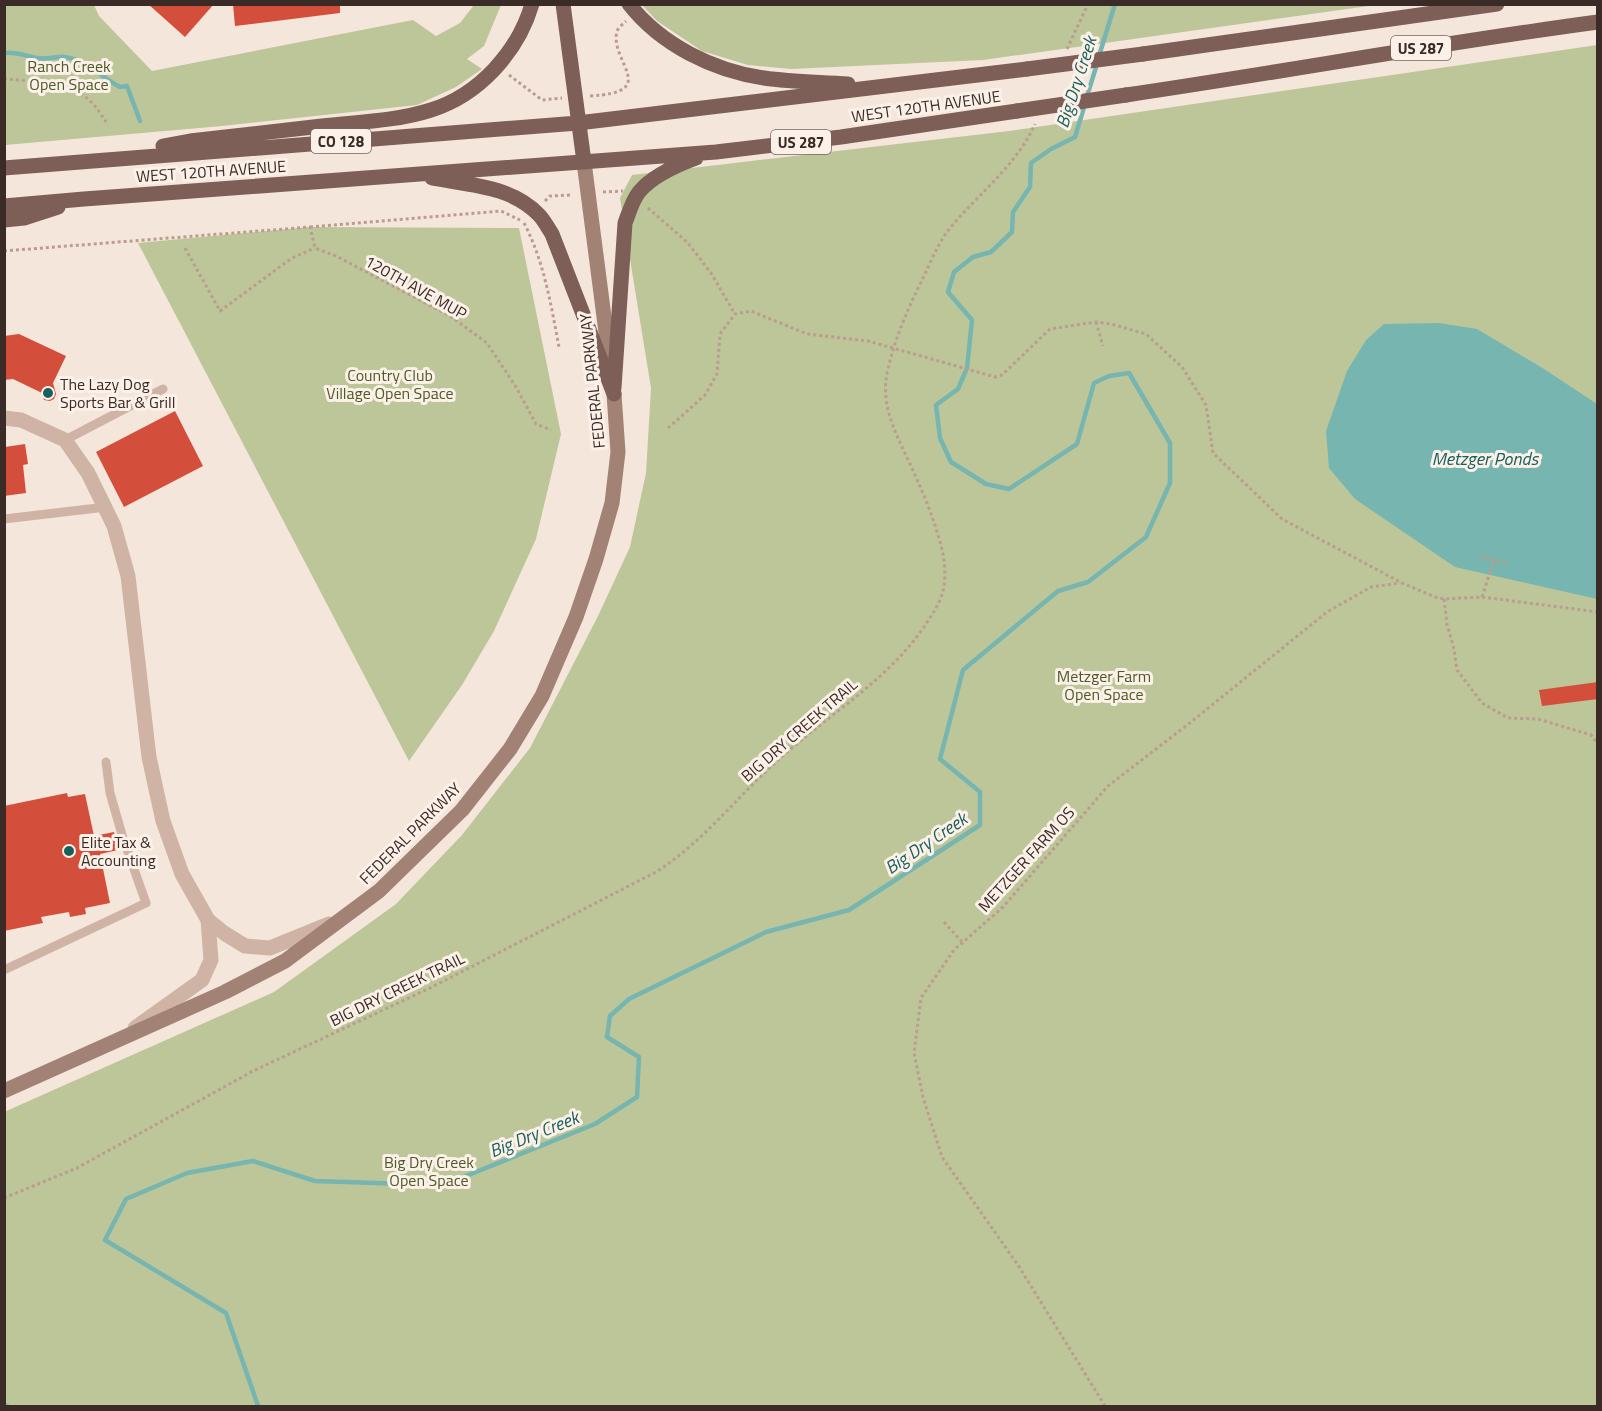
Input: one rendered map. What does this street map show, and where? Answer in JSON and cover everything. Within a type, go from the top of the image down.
[{"type":"main road","points":[[103,159],[190,141],[388,119],[432,110],[463,96],[497,66],[520,36],[532,4]]},
{"type":"main road","points":[[563,4],[584,162]]},
{"type":"main road","name":"WEST 120TH AVENUE","points":[[4,168],[578,123],[1143,54],[1497,4]]},
{"type":"main road","name":"US 287","points":[[632,8],[660,34],[685,51],[723,69],[765,78],[887,86]]},
{"type":"main road","name":"WEST 120TH AVENUE","points":[[4,206],[716,152],[841,137],[1263,75],[1511,33],[1598,22]]},
{"type":"main road","points":[[614,394],[625,223],[631,207],[638,193],[651,181],[685,162],[716,152]]},
{"type":"main road","name":"FEDERAL PARKWAY","points":[[4,1090],[225,992],[285,961],[378,891],[462,810],[510,749],[542,696],[576,617],[612,503],[618,452],[614,394],[584,162]]},
{"type":"main road","points":[[4,174],[33,165]]},
{"type":"main road","points":[[411,175],[508,193],[523,201],[540,216],[552,234],[614,394]]},
{"type":"main road","points":[[4,220],[24,218],[84,199]]},
{"type":"street","points":[[4,418],[21,420],[65,440],[88,472],[106,507],[128,576],[149,757],[163,821],[182,874],[208,920],[245,946],[270,948],[348,915]]},
{"type":"street","points":[[120,1039],[202,980],[211,960],[208,920]]},
{"type":"lane","points":[[65,440],[163,389]]},
{"type":"lane","points":[[4,519],[106,507]]},
{"type":"lane","points":[[4,970],[146,903],[110,793],[106,762]]},
{"type":"path","points":[[1065,54],[1088,4]]},
{"type":"path","points":[[605,96],[617,94],[626,85],[627,69],[616,44],[617,30],[632,8]]},
{"type":"path","points":[[497,66],[542,100]]},
{"type":"path","points":[[4,79],[64,87],[87,97],[98,109],[105,122]]},
{"type":"path","name":"BIG DRY CREEK TRAIL","points":[[4,1198],[77,1168],[253,1071],[430,988],[656,872],[673,861],[708,830],[798,742],[881,676],[919,635],[937,607],[943,592],[945,575],[943,554],[934,526],[916,476],[886,406],[884,388],[894,349],[903,320],[946,234],[1008,165],[1027,138],[1037,118]]},
{"type":"path","points":[[648,207],[688,243],[711,273],[735,314]]},
{"type":"path","points":[[4,251],[501,211],[524,222],[531,237],[547,286],[559,347]]},
{"type":"path","points":[[185,248],[220,311],[292,258],[315,248],[310,227]]},
{"type":"path","name":"120TH AVE MUP","points":[[315,248],[336,256],[450,316],[487,343],[516,387],[536,424],[551,430]]},
{"type":"path","points":[[668,428],[705,396],[717,374],[720,334],[735,314],[751,311],[807,334],[868,341],[894,349]]},
{"type":"path","points":[[1096,322],[1103,346]]},
{"type":"path","name":"METZGER FARM OS","points":[[894,349],[995,377],[1002,375],[1050,329],[1096,322],[1146,334],[1182,367],[1206,405],[1213,453],[1282,519],[1401,583],[1444,599],[1482,597],[1598,612]]},
{"type":"path","points":[[1480,556],[1509,564]]},
{"type":"path","points":[[1482,597],[1494,560]]},
{"type":"path","name":"METZGER FARM OS","points":[[1105,1407],[1018,1265],[942,1157],[923,1097],[914,1053],[921,998],[954,950],[1003,907],[1107,786],[1191,722],[1327,612],[1371,587],[1401,583]]},
{"type":"path","points":[[1444,599],[1457,670],[1482,703],[1508,718],[1538,719],[1591,735],[1598,744]]},
{"type":"path","points":[[944,922],[962,942]]},
{"type":"green space","name":"Ranch Creek Open Space","points":[[5,4],[94,5],[99,16],[152,71],[413,20],[436,36],[460,23],[474,5],[501,5],[484,46],[467,59],[482,69],[456,87],[417,105],[222,126],[5,145]]},
{"type":"green space","points":[[642,5],[1376,5],[983,60],[791,69],[748,65],[702,51],[657,21]]},
{"type":"green space","name":"Metzger Farm Open Space","points":[[1597,45],[1597,1406],[5,1406],[4,1112],[274,992],[396,904],[462,835],[530,748],[598,616],[630,547],[646,473],[651,388],[620,198],[632,175],[1009,131]]},
{"type":"green space","name":"Country Club Village Open Space","points":[[310,227],[519,228],[561,434],[536,539],[494,631],[462,685],[409,761],[138,243]]},
{"type":"water","name":"Metzger Ponds","points":[[1439,323],[1477,329],[1597,404],[1597,599],[1455,567],[1355,499],[1329,468],[1326,431],[1347,371],[1366,340],[1384,324]]},
{"type":"building","points":[[148,4],[214,4],[185,37]]},
{"type":"building","points":[[233,4],[340,4],[340,13],[235,26]]},
{"type":"building","points":[[19,334],[66,356],[53,383],[56,394],[50,401],[44,400],[42,393],[13,379],[4,380],[4,336]]},
{"type":"building","points":[[175,411],[203,466],[124,507],[96,452]]},
{"type":"building","points":[[25,444],[28,464],[23,465],[26,493],[4,496],[5,447]]},
{"type":"building","points":[[1598,682],[1598,699],[1542,706],[1539,690]]},
{"type":"building","points":[[67,793],[68,797],[85,794],[94,836],[114,832],[118,850],[100,854],[110,903],[85,908],[86,914],[70,917],[69,912],[41,917],[43,923],[4,931],[4,806]]},
{"type":"waterway","name":"Big Dry Creek","points":[[1099,56],[1115,4]]},
{"type":"waterway","points":[[4,53],[41,58],[65,57],[87,65],[120,87],[127,86],[140,121]]},
{"type":"waterway","name":"Big Dry Creek","points":[[1087,96],[1097,64]]},
{"type":"waterway","name":"Big Dry Creek","points":[[258,1406],[226,1313],[105,1240],[126,1199],[187,1173],[253,1161],[315,1181],[407,1184],[451,1182],[595,1124],[637,1097],[639,1057],[607,1037],[610,1016],[629,999],[766,932],[849,910],[980,825],[980,792],[940,759],[963,670],[1058,591],[1088,582],[1146,537],[1170,483],[1170,443],[1129,373],[1109,376],[1094,383],[1077,444],[1009,489],[986,484],[951,462],[940,438],[936,405],[958,389],[967,368],[972,320],[948,292],[954,272],[973,257],[991,252],[1012,232],[1013,212],[1030,187],[1031,163],[1051,149],[1075,137],[1085,104]]},
{"type":"place","name":"The Lazy Dog Sports Bar & Grill","points":[[48,393]]},
{"type":"place","name":"Elite Tax & Accounting","points":[[69,851]]},
{"type":"park label","name":"Big Dry Creek Open Space","points":[[429,1171]]}]
